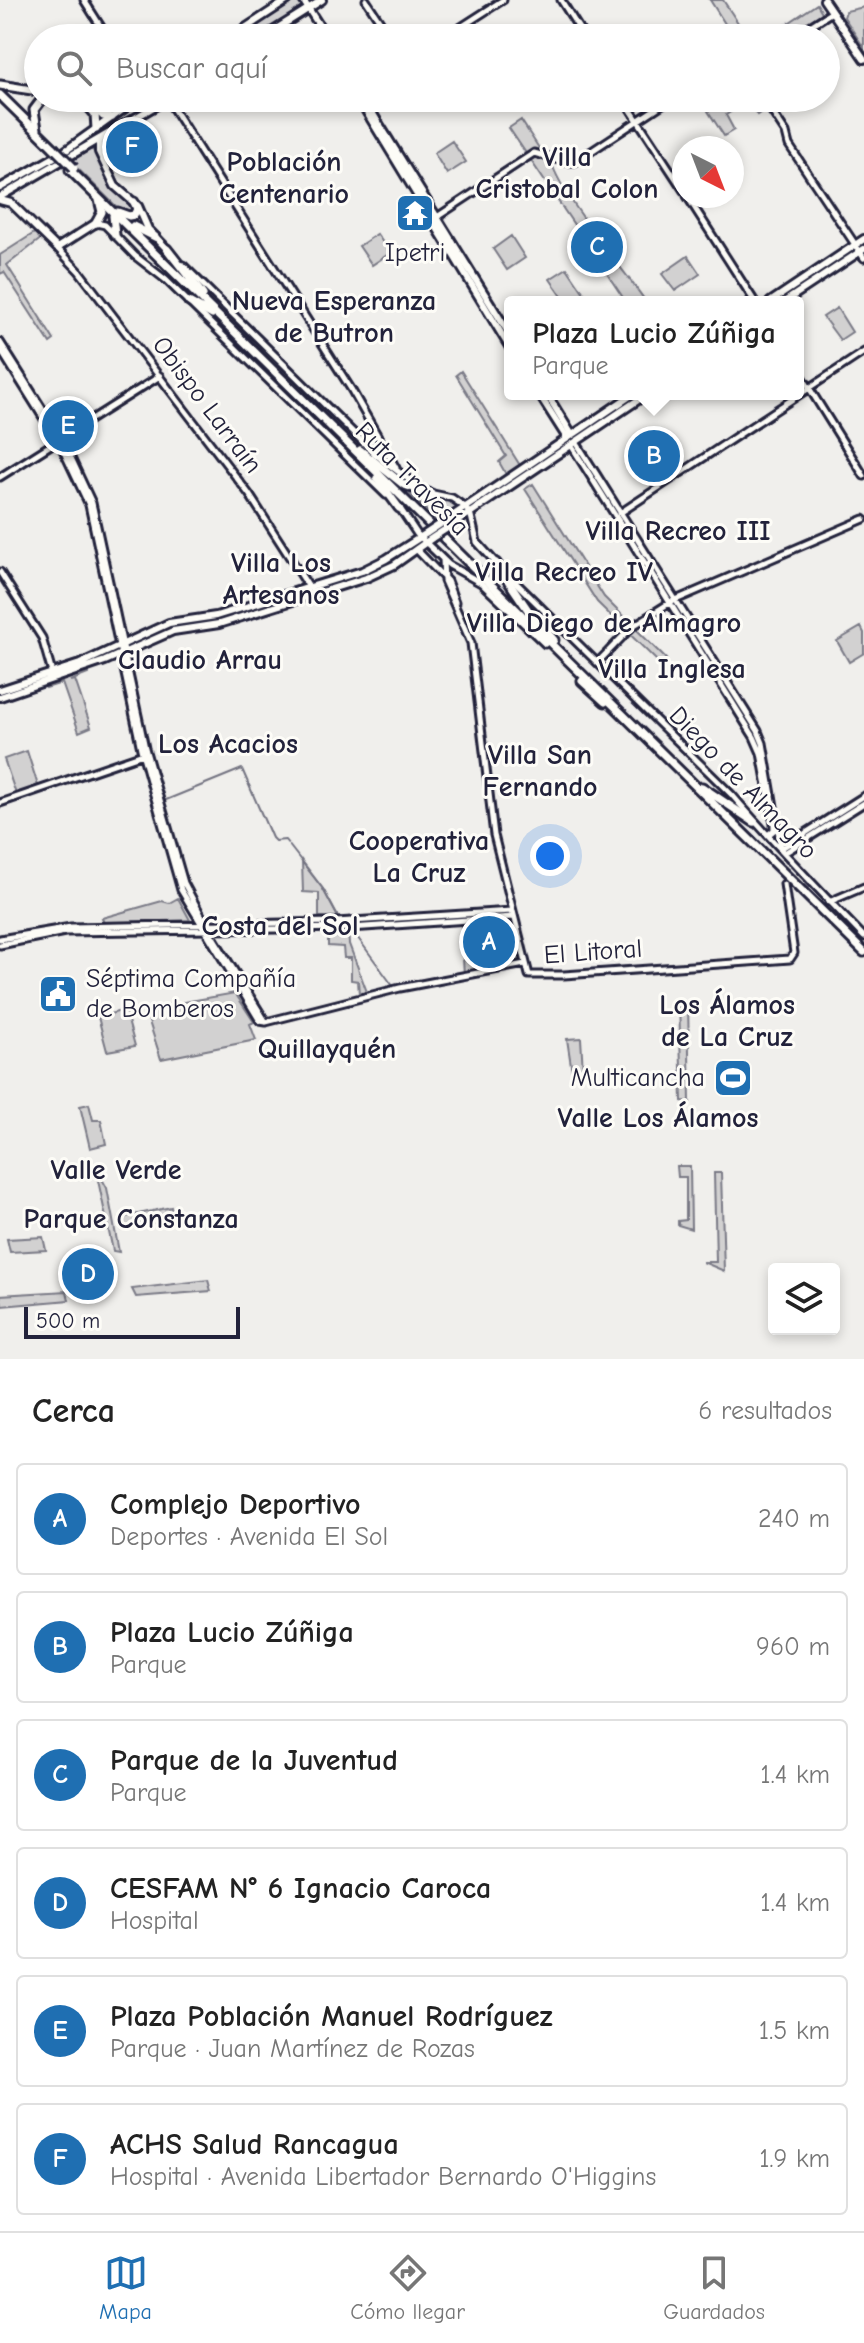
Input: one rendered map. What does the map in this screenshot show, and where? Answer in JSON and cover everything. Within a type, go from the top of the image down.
[{"type":"highway","points":[[0,85],[24,89]]},
{"type":"highway","name":"Ruta Travesía","points":[[0,98],[52,149]]},
{"type":"highway","name":"Ruta Travesía","points":[[0,98],[358,451]]},
{"type":"highway","points":[[33,112],[34,123],[40,134]]},
{"type":"highway","points":[[93,112],[96,116],[96,129]]},
{"type":"highway","points":[[98,112],[115,115]]},
{"type":"highway","name":"Ruta Travesía","points":[[72,169],[98,198],[133,226],[203,295],[548,641],[864,946]]},
{"type":"highway","points":[[96,223],[102,212],[98,198]]},
{"type":"highway","points":[[115,235],[114,211],[134,215],[137,210],[134,202]]},
{"type":"highway","points":[[133,226],[155,237]]},
{"type":"highway","points":[[167,249],[203,295]]},
{"type":"highway","points":[[189,302],[224,322]]},
{"type":"highway","points":[[358,451],[404,485],[431,494]]},
{"type":"highway","points":[[358,451],[399,508]]},
{"type":"highway","points":[[496,563],[548,641],[598,697],[618,709],[864,952]]},
{"type":"highway","points":[[702,787],[754,822]]},
{"type":"highway","points":[[781,870],[784,884],[793,882]]},
{"type":"main road","points":[[84,0],[99,24]]},
{"type":"main road","points":[[251,24],[288,0]]},
{"type":"main road","points":[[301,0],[316,24]]},
{"type":"main road","points":[[284,24],[322,0]]},
{"type":"main road","points":[[366,0],[382,24]]},
{"type":"main road","points":[[561,0],[576,24]]},
{"type":"main road","points":[[826,0],[864,59]]},
{"type":"main road","points":[[465,24],[500,1]]},
{"type":"main road","points":[[813,24],[833,11]]},
{"type":"main road","points":[[11,203],[0,199],[4,187],[65,151],[119,112]]},
{"type":"main road","points":[[4,187],[145,112]]},
{"type":"main road","points":[[177,112],[351,389],[396,469]]},
{"type":"main road","points":[[369,112],[424,203],[437,217],[449,244],[504,338]]},
{"type":"main road","points":[[633,112],[672,172]]},
{"type":"main road","points":[[437,217],[534,153],[575,162],[650,112]]},
{"type":"main road","points":[[772,112],[786,133],[786,142],[861,251]]},
{"type":"main road","points":[[115,115],[123,125]]},
{"type":"main road","points":[[105,135],[99,144],[100,154],[115,186],[141,210],[148,229],[155,237],[375,454],[431,494],[452,498],[468,510]]},
{"type":"main road","points":[[83,147],[92,148],[100,154]]},
{"type":"main road","points":[[4,187],[11,203],[57,248],[96,223],[105,225],[189,302],[399,508],[443,560],[481,583],[548,641]]},
{"type":"main road","points":[[424,203],[436,229],[504,326]]},
{"type":"main road","points":[[695,208],[751,296]]},
{"type":"main road","points":[[427,214],[437,217]]},
{"type":"main road","points":[[436,229],[446,232]]},
{"type":"main road","points":[[793,296],[861,251],[864,239]]},
{"type":"main road","name":"Obispo Larraín","points":[[57,248],[79,271],[249,494],[314,595]]},
{"type":"main road","points":[[779,296],[815,272],[861,251]]},
{"type":"main road","points":[[815,272],[815,281]]},
{"type":"main road","points":[[0,342],[60,440],[94,507],[121,655],[144,754],[179,884],[204,926]]},
{"type":"main road","points":[[0,349],[60,440]]},
{"type":"main road","points":[[804,393],[864,352]]},
{"type":"main road","points":[[0,477],[160,376]]},
{"type":"main road","points":[[804,380],[864,476]]},
{"type":"main road","points":[[543,400],[758,731],[784,850]]},
{"type":"main road","points":[[550,400],[571,440]]},
{"type":"main road","points":[[620,407],[627,400]]},
{"type":"main road","points":[[0,690],[52,673],[169,623],[216,616],[353,574],[386,559],[426,538],[635,400]]},
{"type":"main road","points":[[619,515],[793,400]]},
{"type":"main road","name":"Diego de Almagro","points":[[468,510],[477,542],[496,563],[732,795],[864,937]]},
{"type":"main road","points":[[598,662],[633,626],[674,601],[864,519]]},
{"type":"main road","points":[[0,697],[121,655],[173,631],[215,625],[353,582],[382,571],[416,549],[426,538]]},
{"type":"main road","points":[[416,549],[448,583],[471,643],[494,835],[525,964]]},
{"type":"main road","points":[[443,560],[443,577],[455,603]]},
{"type":"main road","points":[[0,572],[42,638],[52,673]]},
{"type":"main road","points":[[448,583],[452,574],[459,572]]},
{"type":"main road","points":[[353,574],[353,582]]},
{"type":"main road","points":[[674,601],[757,743],[774,826],[768,835]]},
{"type":"main road","points":[[0,803],[144,754]]},
{"type":"main road","points":[[784,850],[864,796]]},
{"type":"main road","points":[[784,850],[864,803]]},
{"type":"main road","name":"El Litoral","points":[[204,926],[260,1021],[266,1022],[400,988],[525,964],[529,975],[534,976],[790,959],[793,956],[784,884]]},
{"type":"main road","points":[[829,902],[864,887]]},
{"type":"main road","points":[[0,942],[71,927],[350,922],[513,914]]},
{"type":"shaded area","points":[[293,0],[297,0],[304,10],[282,24],[256,24]]},
{"type":"shaded area","points":[[710,0],[723,0],[739,24],[725,24]]},
{"type":"shaded area","points":[[817,4],[823,14],[809,24],[787,24]]},
{"type":"shaded area","points":[[864,7],[864,48],[844,17],[846,11]]},
{"type":"shaded area","points":[[125,112],[141,112],[109,128],[69,152]]},
{"type":"shaded area","points":[[709,112],[730,112],[726,115],[734,130],[724,136]]},
{"type":"shaded area","points":[[521,120],[544,156],[551,158],[564,189],[577,209],[642,296],[622,296],[509,128]]},
{"type":"shaded area","points":[[452,141],[466,162],[447,174],[434,153]]},
{"type":"shaded area","points":[[90,149],[96,152],[118,194],[134,212],[124,214],[69,160]]},
{"type":"shaded area","points":[[36,232],[42,238],[7,265],[54,340],[50,343],[4,272],[0,274],[0,255]]},
{"type":"shaded area","points":[[377,234],[390,253],[372,265],[359,246]]},
{"type":"shaded area","points":[[511,236],[525,258],[507,270],[493,249]]},
{"type":"shaded area","points":[[688,256],[700,274],[675,291],[662,274]]},
{"type":"shaded area","points":[[567,268],[586,296],[562,296],[550,279]]},
{"type":"shaded area","points":[[837,308],[852,332],[840,340],[823,317]]},
{"type":"shaded area","points":[[461,371],[521,467],[507,476],[499,462],[506,456],[456,375]]},
{"type":"shaded area","points":[[647,431],[675,472],[661,481],[633,440]]},
{"type":"shaded area","points":[[398,483],[463,506],[442,520],[436,520]]},
{"type":"shaded area","points":[[533,484],[604,597],[666,659],[660,664],[597,602],[525,489]]},
{"type":"shaded area","points":[[861,627],[864,653],[849,662],[837,641]]},
{"type":"shaded area","points":[[86,669],[88,674],[70,681],[75,680],[91,727],[79,732],[62,683],[46,688],[44,683]]},
{"type":"shaded area","points":[[27,751],[39,789],[17,797],[4,759]]},
{"type":"shaded area","points":[[302,861],[323,889],[338,917],[319,917],[319,893],[303,892]]},
{"type":"shaded area","points":[[178,898],[190,920],[104,923],[102,918],[162,901],[169,903]]},
{"type":"shaded area","points":[[510,912],[511,915],[347,928],[65,931],[0,943],[0,940],[68,928],[284,924]]},
{"type":"shaded area","points":[[511,919],[521,963],[464,975],[461,921]]},
{"type":"shaded area","points":[[328,931],[348,931],[349,944],[367,992],[359,994],[358,981],[351,980],[351,958],[344,958],[343,947],[328,946]]},
{"type":"shaded area","points":[[235,993],[254,1022],[250,1024],[256,1040],[161,1059],[145,1009]]},
{"type":"shaded area","points":[[679,1002],[688,1002],[690,1102],[682,1101]]},
{"type":"shaded area","points":[[125,1010],[135,1046],[107,1051],[98,1017]]},
{"type":"shaded area","points":[[581,1038],[583,1071],[572,1072],[567,1039]]},
{"type":"shaded area","points":[[89,1104],[93,1120],[101,1120],[106,1144],[90,1148],[80,1106]]},
{"type":"shaded area","points":[[95,1166],[107,1188],[119,1252],[113,1251]]},
{"type":"shaded area","points":[[677,1166],[690,1166],[691,1229],[678,1225],[678,1221],[686,1220],[686,1177],[678,1177]]},
{"type":"shaded area","points":[[714,1173],[721,1173],[724,1271],[703,1262],[716,1262]]},
{"type":"shaded area","points":[[171,1207],[173,1218],[122,1230],[120,1218]]},
{"type":"shaded area","points":[[43,1237],[46,1250],[10,1252],[7,1239]]},
{"type":"shaded area","points":[[208,1280],[211,1291],[136,1297],[132,1289]]},
{"type":"shaded area","points":[[67,1291],[69,1300],[2,1306],[0,1295]]},
{"type":"waterway","points":[[166,800],[242,769],[272,838],[275,841],[285,840],[323,889],[338,917]]},
{"type":"waterway","points":[[355,934],[393,986],[398,985]]},
{"type":"waterway","points":[[464,972],[522,961]]},
{"type":"waterway","points":[[447,975],[461,973]]},
{"type":"waterway","points":[[432,978],[444,976]]},
{"type":"waterway","points":[[417,981],[429,979]]},
{"type":"waterway","points":[[401,984],[413,982]]},
{"type":"place","name":"ACHS Salud Rancagua","points":[[132,147]]},
{"type":"place","name":"Ipetri","points":[[415,213]]},
{"type":"place","name":"Parque de la Juventud","points":[[597,247]]},
{"type":"place","name":"Plaza Población Manuel Rodríguez","points":[[68,426]]},
{"type":"place","name":"Plaza Lucio Zúñiga","points":[[654,456]]},
{"type":"place","name":"Complejo Deportivo","points":[[489,942]]},
{"type":"place","name":"Séptima Compañía de Bomberos","points":[[58,994]]},
{"type":"place","name":"Multicancha","points":[[733,1078]]},
{"type":"place","name":"CESFAM N° 6 Ignacio Caroca","points":[[88,1274]]},
{"type":"district","name":"Villa Cristobal Colon","points":[[567,173]]},
{"type":"district","name":"Población Centenario","points":[[284,178]]},
{"type":"district","name":"Nueva Esperanza de Butron","points":[[334,317]]},
{"type":"district","name":"Villa Recreo III","points":[[678,531]]},
{"type":"district","name":"Villa Recreo IV","points":[[564,572]]},
{"type":"district","name":"Villa Los Artesanos","points":[[281,579]]},
{"type":"district","name":"Villa Diego de Almagro","points":[[604,623]]},
{"type":"district","name":"Claudio Arrau","points":[[200,660]]},
{"type":"district","name":"Villa Inglesa","points":[[672,669]]},
{"type":"district","name":"Los Acacios","points":[[228,744]]},
{"type":"district","name":"Villa San Fernando","points":[[540,771]]},
{"type":"district","name":"Cooperativa La Cruz","points":[[419,857]]},
{"type":"district","name":"Costa del Sol","points":[[280,926]]},
{"type":"district","name":"Los Álamos de La Cruz","points":[[727,1021]]},
{"type":"district","name":"Quillayquén","points":[[327,1049]]},
{"type":"district","name":"Valle Los Álamos","points":[[658,1118]]},
{"type":"district","name":"Valle Verde","points":[[116,1170]]},
{"type":"district","name":"Parque Constanza","points":[[131,1219]]}]
